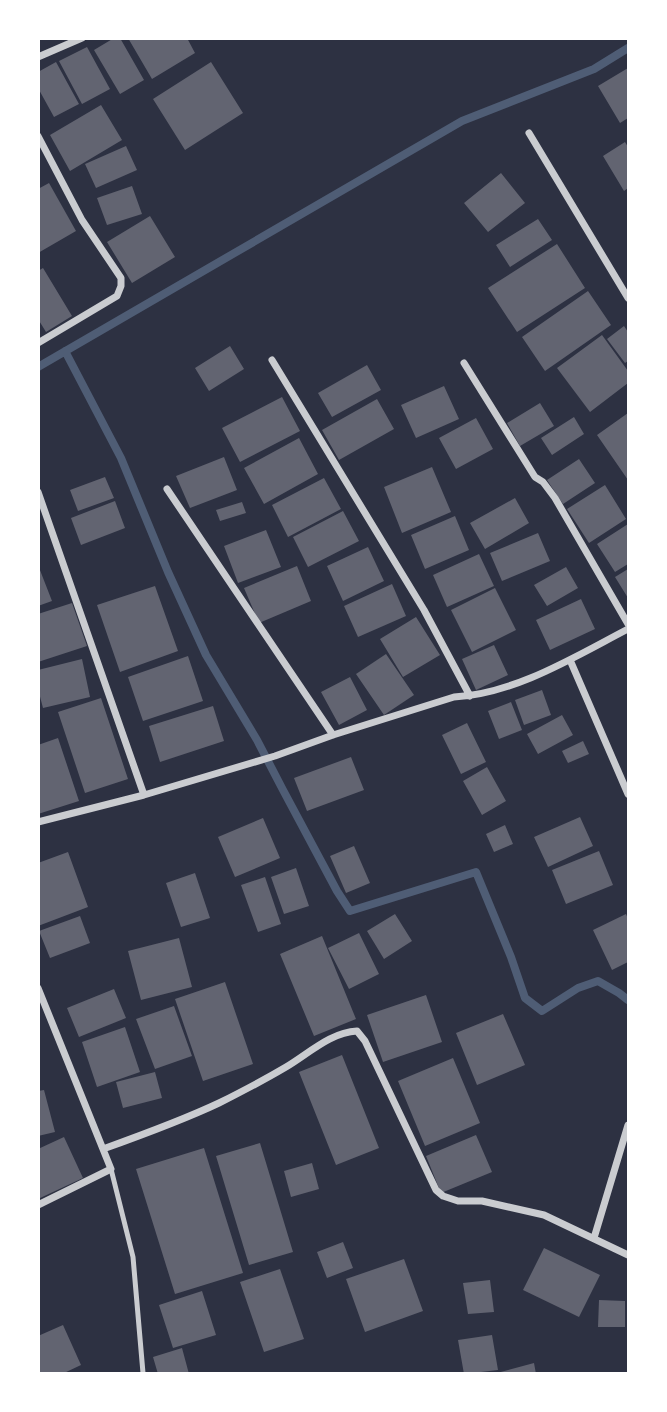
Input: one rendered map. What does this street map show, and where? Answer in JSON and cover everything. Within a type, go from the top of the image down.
[{"type":"street","points":[[38,57],[82,38]]},
{"type":"street","points":[[529,132],[628,298]]},
{"type":"street","points":[[38,136],[82,220],[121,278],[121,286],[117,296],[38,343]]},
{"type":"street","points":[[272,360],[424,610],[470,696]]},
{"type":"street","points":[[38,822],[144,795],[275,756],[454,696],[470,696],[526,680],[570,660],[628,626],[555,498],[535,477],[464,363]]},
{"type":"street","points":[[166,489],[333,735]]},
{"type":"street","points":[[38,492],[144,795]]},
{"type":"street","points":[[570,660],[628,794]]},
{"type":"street","points":[[38,988],[111,1170],[38,1205]]},
{"type":"street","points":[[103,1149],[172,1124],[218,1103],[284,1068],[331,1038],[358,1031],[436,1190],[443,1196],[458,1201],[482,1201],[544,1215],[628,1255]]},
{"type":"street","points":[[594,1238],[628,1125]]},
{"type":"lane","points":[[111,1170],[133,1257],[143,1373]]},
{"type":"building","points":[[114,38],[120,38],[144,80],[120,94],[94,50]]},
{"type":"building","points":[[128,38],[187,38],[195,53],[152,79]]},
{"type":"building","points":[[87,47],[110,89],[82,104],[59,61]]},
{"type":"building","points":[[56,62],[79,104],[54,117],[38,88],[38,72]]},
{"type":"building","points":[[211,62],[243,113],[185,150],[153,99]]},
{"type":"building","points":[[628,68],[628,118],[620,123],[598,86]]},
{"type":"building","points":[[101,105],[122,140],[70,171],[50,135]]},
{"type":"building","points":[[625,142],[628,147],[628,188],[624,191],[603,156]]},
{"type":"building","points":[[126,146],[137,170],[96,188],[85,164]]},
{"type":"building","points":[[501,173],[525,203],[488,232],[464,203]]},
{"type":"building","points":[[49,183],[76,231],[38,253],[38,189]]},
{"type":"building","points":[[132,186],[142,214],[107,225],[97,198]]},
{"type":"building","points":[[150,216],[175,257],[132,283],[107,242]]},
{"type":"building","points":[[538,219],[552,240],[510,267],[496,245]]},
{"type":"building","points":[[557,244],[585,288],[517,332],[488,288]]},
{"type":"building","points":[[43,268],[72,316],[46,332],[38,319],[38,271]]},
{"type":"building","points":[[588,291],[611,325],[545,371],[522,337]]},
{"type":"building","points":[[624,326],[628,332],[628,361],[625,363],[607,339]]},
{"type":"building","points":[[602,335],[628,371],[628,383],[590,412],[557,368]]},
{"type":"building","points":[[230,346],[244,369],[209,391],[195,368]]},
{"type":"building","points":[[367,365],[381,390],[332,417],[318,393]]},
{"type":"building","points":[[444,386],[459,419],[416,438],[401,405]]},
{"type":"building","points":[[282,397],[300,431],[240,462],[222,428]]},
{"type":"building","points":[[377,399],[394,429],[339,460],[322,430]]},
{"type":"building","points":[[540,403],[554,426],[520,446],[507,423]]},
{"type":"building","points":[[628,413],[628,480],[597,435]]},
{"type":"building","points":[[574,417],[584,434],[552,455],[541,438]]},
{"type":"building","points":[[476,418],[493,449],[456,469],[439,438]]},
{"type":"building","points":[[299,438],[318,474],[264,504],[244,468]]},
{"type":"building","points":[[224,457],[237,490],[190,508],[176,476]]},
{"type":"building","points":[[579,459],[595,483],[563,504],[547,480]]},
{"type":"building","points":[[432,467],[451,512],[402,533],[384,487]]},
{"type":"building","points":[[105,477],[114,498],[78,511],[70,490]]},
{"type":"building","points":[[324,478],[341,509],[288,537],[272,505]]},
{"type":"building","points":[[605,485],[626,519],[589,543],[567,509]]},
{"type":"building","points":[[515,498],[529,523],[485,549],[470,523]]},
{"type":"building","points":[[115,501],[125,528],[81,545],[71,518]]},
{"type":"building","points":[[242,502],[246,513],[220,521],[216,510]]},
{"type":"building","points":[[343,511],[359,541],[308,567],[293,537]]},
{"type":"building","points":[[455,516],[469,550],[425,569],[411,535]]},
{"type":"building","points":[[628,524],[628,564],[615,572],[597,544]]},
{"type":"building","points":[[266,530],[281,567],[238,583],[224,546]]},
{"type":"building","points":[[538,533],[550,561],[502,581],[490,553]]},
{"type":"building","points":[[368,547],[384,581],[343,601],[327,566]]},
{"type":"building","points":[[479,554],[494,586],[447,607],[433,575]]},
{"type":"building","points":[[38,565],[52,601],[38,606]]},
{"type":"building","points":[[297,566],[311,601],[259,623],[244,588]]},
{"type":"building","points":[[566,567],[578,588],[547,606],[534,585]]},
{"type":"building","points":[[628,569],[628,598],[615,577]]},
{"type":"building","points":[[392,584],[406,616],[358,637],[344,606]]},
{"type":"building","points":[[155,586],[178,651],[120,672],[97,605]]},
{"type":"building","points":[[495,588],[516,630],[472,652],[451,610]]},
{"type":"building","points":[[581,599],[595,629],[550,650],[536,620]]},
{"type":"building","points":[[72,603],[87,646],[38,662],[38,614]]},
{"type":"building","points":[[416,617],[440,655],[403,677],[380,639]]},
{"type":"building","points":[[494,645],[508,675],[476,690],[462,659]]},
{"type":"building","points":[[386,654],[414,695],[384,715],[356,674]]},
{"type":"building","points":[[188,656],[203,701],[143,721],[128,677]]},
{"type":"building","points":[[82,659],[90,697],[43,708],[38,689],[38,670]]},
{"type":"building","points":[[350,677],[367,710],[339,725],[321,692]]},
{"type":"building","points":[[542,690],[551,715],[524,725],[515,700]]},
{"type":"building","points":[[101,698],[128,779],[85,793],[58,712]]},
{"type":"building","points":[[511,702],[522,730],[499,739],[488,711]]},
{"type":"building","points":[[213,706],[224,741],[160,762],[149,726]]},
{"type":"building","points":[[562,715],[573,735],[538,754],[527,734]]},
{"type":"building","points":[[467,723],[486,762],[461,774],[442,735]]},
{"type":"building","points":[[58,738],[79,801],[38,814],[38,745]]},
{"type":"building","points":[[583,741],[589,754],[568,763],[562,751]]},
{"type":"building","points":[[351,757],[364,790],[307,811],[294,778]]},
{"type":"building","points":[[487,767],[506,801],[482,815],[463,781]]},
{"type":"building","points":[[580,817],[593,846],[548,867],[534,837]]},
{"type":"building","points":[[263,818],[280,858],[235,877],[218,837]]},
{"type":"building","points":[[505,825],[513,844],[494,852],[486,834]]},
{"type":"building","points":[[354,846],[370,883],[346,893],[330,856]]},
{"type":"building","points":[[599,851],[613,885],[566,904],[552,870]]},
{"type":"building","points":[[68,852],[88,907],[38,926],[38,863]]},
{"type":"building","points":[[296,868],[309,906],[284,914],[271,877]]},
{"type":"building","points":[[195,873],[210,918],[181,927],[166,883]]},
{"type":"building","points":[[265,877],[281,924],[258,932],[241,885]]},
{"type":"building","points":[[395,914],[412,941],[384,959],[367,931]]},
{"type":"building","points":[[626,914],[628,962],[612,970],[593,930]]},
{"type":"building","points":[[80,916],[90,943],[50,958],[39,931]]},
{"type":"building","points":[[359,933],[379,974],[349,989],[328,948]]},
{"type":"building","points":[[322,936],[356,1019],[314,1036],[280,954]]},
{"type":"building","points":[[179,938],[192,987],[141,1000],[128,951]]},
{"type":"building","points":[[225,982],[253,1064],[203,1081],[175,999]]},
{"type":"building","points":[[114,989],[126,1018],[79,1037],[67,1008]]},
{"type":"building","points":[[426,995],[442,1042],[383,1062],[367,1015]]},
{"type":"building","points":[[174,1006],[192,1056],[155,1069],[136,1019]]},
{"type":"building","points":[[503,1014],[525,1065],[477,1085],[456,1033]]},
{"type":"building","points":[[125,1027],[140,1072],[97,1087],[82,1042]]},
{"type":"building","points":[[342,1055],[379,1148],[336,1165],[299,1072]]},
{"type":"building","points":[[453,1058],[480,1123],[425,1146],[398,1081]]},
{"type":"building","points":[[155,1072],[162,1098],[123,1108],[116,1082]]},
{"type":"building","points":[[44,1090],[55,1132],[38,1136],[38,1091]]},
{"type":"building","points":[[476,1135],[492,1172],[441,1193],[426,1156]]},
{"type":"building","points":[[64,1137],[83,1178],[38,1199],[38,1149]]},
{"type":"building","points":[[260,1143],[293,1252],[249,1265],[216,1156]]},
{"type":"building","points":[[204,1148],[243,1273],[175,1294],[136,1169]]},
{"type":"building","points":[[312,1163],[319,1189],[291,1197],[284,1171]]},
{"type":"building","points":[[343,1242],[353,1268],[327,1278],[317,1252]]},
{"type":"building","points":[[544,1248],[600,1275],[579,1317],[523,1290]]},
{"type":"building","points":[[404,1259],[423,1311],[365,1332],[346,1279]]},
{"type":"building","points":[[280,1269],[304,1339],[264,1352],[240,1282]]},
{"type":"building","points":[[490,1280],[494,1312],[468,1314],[463,1283]]},
{"type":"building","points":[[202,1291],[216,1335],[173,1348],[159,1305]]},
{"type":"building","points":[[599,1300],[625,1301],[625,1327],[598,1327]]},
{"type":"building","points":[[63,1325],[81,1365],[62,1374],[38,1374],[38,1336]]},
{"type":"building","points":[[492,1335],[498,1370],[464,1374],[458,1340]]},
{"type":"building","points":[[182,1348],[189,1374],[158,1374],[153,1357]]},
{"type":"building","points":[[534,1363],[536,1374],[497,1374],[497,1373]]},
{"type":"waterway","points":[[38,367],[462,121],[594,69],[628,48]]},
{"type":"waterway","points":[[65,351],[121,458],[206,655],[257,740],[350,911],[476,872],[525,998],[542,1011],[578,988],[598,981],[628,1000]]}]
